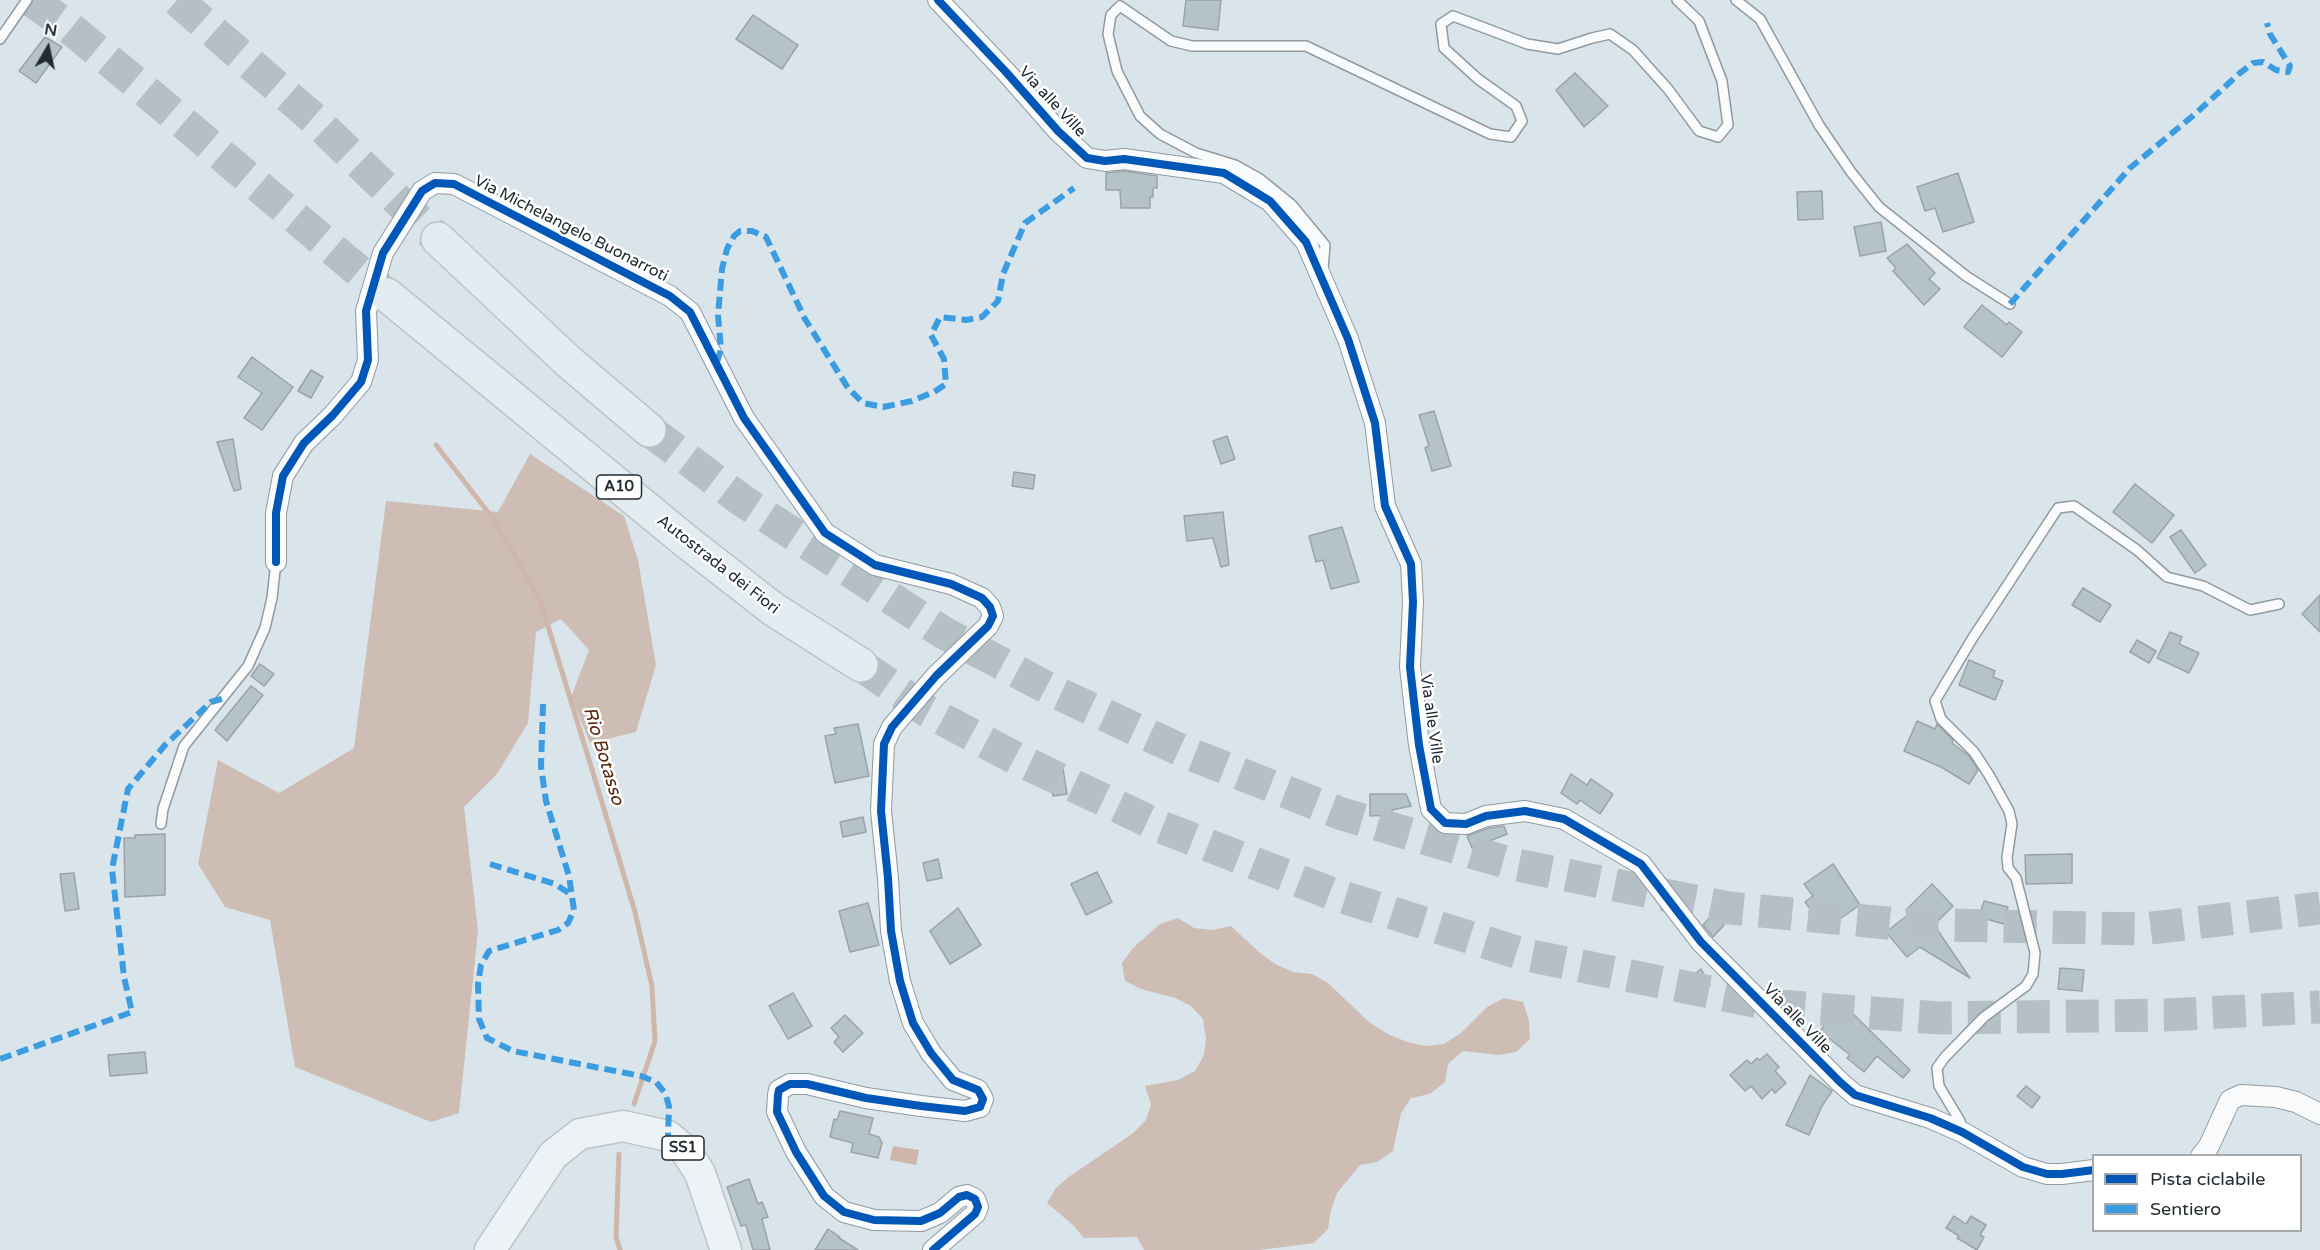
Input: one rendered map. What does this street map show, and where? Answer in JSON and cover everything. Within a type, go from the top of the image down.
[{"type":"highway","points":[[438,239],[569,362],[649,430]]},
{"type":"highway","name":"Autostrada dei Fiori","points":[[387,295],[695,549],[773,609],[861,665]]},
{"type":"main road","name":"SS1","points":[[490,1250],[553,1155],[580,1134],[623,1126],[668,1136],[685,1150],[700,1173],[725,1249]]},
{"type":"street","name":"Via alle Ville","points":[[938,0],[1058,131],[1087,158],[1105,161],[1124,159],[1224,173],[1270,201],[1306,242],[1348,339],[1375,423],[1385,506],[1411,564],[1413,602],[1410,666],[1419,745],[1431,809],[1445,823],[1466,824],[1486,816],[1525,811],[1564,819],[1641,864],[1701,942],[1855,1095],[1930,1118],[1962,1132],[2023,1167],[2047,1174],[2092,1170]]},
{"type":"street","name":"Via Michelangelo Buonarroti","points":[[276,562],[276,513],[283,476],[304,443],[333,415],[361,382],[368,360],[366,310],[383,253],[422,190],[435,183],[454,184],[670,296],[690,312],[744,418],[825,533],[875,565],[951,585],[982,598],[990,607],[993,616],[988,626],[936,676],[892,727],[884,744],[881,811],[891,931],[900,981],[913,1023],[931,1053],[953,1080],[978,1090],[983,1099],[980,1107],[965,1111],[921,1106],[866,1098],[807,1084],[790,1084],[779,1090],[778,1095],[777,1112],[796,1152],[824,1196],[843,1212],[873,1220],[921,1221],[940,1213],[959,1197],[967,1195],[975,1199],[978,1207],[975,1214],[933,1250]]},
{"type":"street","points":[[2202,1154],[2209,1146],[2230,1100],[2241,1095],[2296,1102],[2320,1114]]},
{"type":"lane","points":[[0,39],[27,0]]},
{"type":"lane","points":[[1323,281],[1325,245],[1292,205],[1260,179],[1235,165],[1196,153],[1160,134],[1140,116],[1117,71],[1108,34],[1111,15],[1118,3],[1171,41],[1192,46],[1306,46],[1490,134],[1512,137],[1522,121],[1516,106],[1478,79],[1444,48],[1441,24],[1453,16],[1527,44],[1558,49],[1610,34],[1633,50],[1668,88],[1699,131],[1718,137],[1728,125],[1722,81],[1699,21],[1677,0]]},
{"type":"lane","points":[[1736,0],[1760,19],[1819,125],[1851,172],[1879,207],[1966,276],[2010,304]]},
{"type":"lane","points":[[1962,1132],[1960,1121],[1939,1086],[1937,1068],[1984,1017],[2026,986],[2033,974],[2035,953],[2016,878],[2008,868],[2007,857],[2012,824],[2009,811],[1974,752],[1941,719],[1935,701],[1971,639],[2058,508],[2074,506],[2137,550],[2167,577],[2203,586],[2250,610],[2279,604]]},
{"type":"lane","name":"Via Michelangelo Buonarroti","points":[[161,824],[163,809],[184,746],[248,666],[265,628],[272,598],[276,562]]},
{"type":"shaded area","points":[[530,454],[624,516],[638,560],[656,665],[636,732],[590,743],[571,697],[589,650],[561,619],[536,632],[528,723],[497,774],[464,807],[478,931],[459,1113],[431,1122],[295,1067],[270,920],[225,907],[198,864],[218,760],[279,793],[354,748],[386,501],[498,512]]},
{"type":"shaded area","points":[[1178,918],[1194,928],[1212,930],[1231,926],[1275,964],[1293,972],[1312,974],[1328,983],[1370,1023],[1407,1042],[1426,1046],[1444,1044],[1461,1033],[1487,1007],[1504,998],[1523,1002],[1529,1020],[1530,1039],[1516,1052],[1499,1055],[1463,1051],[1448,1064],[1445,1082],[1430,1094],[1411,1098],[1401,1113],[1393,1151],[1377,1162],[1360,1165],[1337,1193],[1328,1229],[1314,1243],[1260,1250],[1144,1250],[1137,1237],[1084,1238],[1073,1225],[1047,1203],[1056,1188],[1132,1134],[1146,1120],[1151,1104],[1145,1086],[1178,1080],[1195,1071],[1204,1055],[1206,1038],[1203,1019],[1191,1006],[1175,998],[1141,989],[1125,981],[1122,963],[1133,948],[1160,924]]},
{"type":"shaded area","points":[[893,1146],[919,1150],[916,1165],[890,1160]]},
{"type":"building","points":[[1186,0],[1221,0],[1218,30],[1183,26]]},
{"type":"building","points":[[753,15],[798,45],[782,69],[736,39]]},
{"type":"building","points":[[45,37],[62,47],[36,83],[19,71]]},
{"type":"building","points":[[1575,73],[1608,106],[1584,127],[1556,90]]},
{"type":"building","points":[[1124,171],[1157,176],[1157,188],[1153,188],[1150,208],[1121,208],[1120,190],[1106,190],[1106,173]]},
{"type":"building","points":[[1958,173],[1974,222],[1943,232],[1935,208],[1925,211],[1917,187]]},
{"type":"building","points":[[1822,191],[1823,219],[1798,220],[1797,192]]},
{"type":"building","points":[[1881,222],[1886,251],[1860,256],[1854,227]]},
{"type":"building","points":[[1907,244],[1935,273],[1929,279],[1940,289],[1924,305],[1893,271],[1896,268],[1887,258]]},
{"type":"building","points":[[1982,305],[2007,325],[2009,322],[2022,332],[2002,357],[1964,327]]},
{"type":"building","points":[[252,357],[293,387],[262,430],[244,418],[262,393],[238,377]]},
{"type":"building","points":[[311,370],[323,377],[311,398],[298,391]]},
{"type":"building","points":[[1434,411],[1451,466],[1432,471],[1425,448],[1429,446],[1419,415]]},
{"type":"building","points":[[1227,436],[1235,459],[1221,464],[1213,441]]},
{"type":"building","points":[[233,439],[241,489],[234,491],[217,442]]},
{"type":"building","points":[[1014,472],[1035,475],[1033,489],[1012,486]]},
{"type":"building","points":[[2135,484],[2174,515],[2152,543],[2113,512]]},
{"type":"building","points":[[1223,512],[1229,565],[1221,567],[1213,538],[1187,541],[1184,516]]},
{"type":"building","points":[[1342,527],[1359,582],[1331,589],[1323,560],[1316,562],[1309,536]]},
{"type":"building","points":[[2181,530],[2206,565],[2195,573],[2170,537]]},
{"type":"building","points":[[2083,588],[2111,605],[2100,622],[2072,605]]},
{"type":"building","points":[[2320,595],[2320,632],[2302,614]]},
{"type":"building","points":[[2170,632],[2182,637],[2179,644],[2199,653],[2189,673],[2157,658]]},
{"type":"building","points":[[2137,640],[2156,651],[2149,663],[2130,652]]},
{"type":"building","points":[[1969,660],[1995,671],[1993,677],[2003,681],[1995,700],[1959,685]]},
{"type":"building","points":[[260,664],[274,674],[264,686],[251,676]]},
{"type":"building","points":[[251,686],[263,695],[227,741],[215,730]]},
{"type":"building","points":[[1917,721],[1935,729],[1937,724],[1953,740],[1952,743],[1969,756],[1978,770],[1969,784],[1941,767],[1904,751]]},
{"type":"building","points":[[858,724],[869,776],[835,783],[825,736],[836,734],[834,728]]},
{"type":"building","points":[[1063,769],[1067,794],[1053,796],[1049,771]]},
{"type":"building","points":[[1571,774],[1587,785],[1591,779],[1613,794],[1600,814],[1580,800],[1577,804],[1561,793]]},
{"type":"building","points":[[1370,794],[1406,794],[1411,806],[1392,810],[1392,815],[1370,816]]},
{"type":"building","points":[[863,817],[866,832],[843,837],[840,822]]},
{"type":"building","points":[[1504,826],[1507,834],[1472,848],[1467,836],[1489,828]]},
{"type":"building","points":[[165,834],[165,895],[125,897],[124,838],[135,838],[135,835]]},
{"type":"building","points":[[2072,854],[2072,883],[2026,884],[2025,855]]},
{"type":"building","points":[[938,859],[942,878],[927,881],[923,863]]},
{"type":"building","points":[[1833,864],[1860,905],[1825,929],[1805,902],[1813,896],[1804,884]]},
{"type":"building","points":[[1097,872],[1112,902],[1086,915],[1071,884]]},
{"type":"building","points":[[74,873],[79,909],[65,911],[60,874]]},
{"type":"building","points":[[1932,884],[1953,906],[1934,925],[1970,978],[1920,947],[1907,957],[1886,932],[1909,914],[1906,910]]},
{"type":"building","points":[[1984,901],[2008,907],[2004,924],[1979,917]]},
{"type":"building","points":[[868,903],[879,945],[850,952],[839,911]]},
{"type":"building","points":[[958,908],[981,945],[950,964],[930,931]]},
{"type":"building","points":[[1712,915],[1724,925],[1713,937],[1703,925]]},
{"type":"building","points":[[2060,968],[2084,970],[2082,991],[2058,989]]},
{"type":"building","points":[[1701,969],[1710,985],[1697,994],[1688,979]]},
{"type":"building","points":[[793,993],[812,1026],[788,1039],[769,1006]]},
{"type":"building","points":[[1842,1003],[1910,1070],[1903,1078],[1877,1056],[1864,1072],[1847,1058],[1850,1055],[1820,1031]]},
{"type":"building","points":[[845,1015],[863,1033],[843,1052],[834,1042],[839,1037],[831,1028]]},
{"type":"building","points":[[145,1052],[147,1073],[110,1076],[108,1055]]},
{"type":"building","points":[[1767,1054],[1779,1067],[1775,1071],[1786,1083],[1775,1093],[1772,1089],[1762,1099],[1751,1086],[1745,1091],[1730,1075],[1747,1060],[1751,1064],[1757,1058],[1760,1060]]},
{"type":"building","points":[[1810,1075],[1832,1091],[1822,1106],[1809,1135],[1786,1125]]},
{"type":"building","points":[[2026,1086],[2040,1097],[2032,1108],[2017,1096]]},
{"type":"building","points":[[840,1111],[873,1118],[869,1134],[879,1137],[882,1143],[878,1158],[851,1152],[853,1143],[830,1137],[834,1119],[837,1120]]},
{"type":"building","points":[[749,1179],[758,1204],[762,1202],[768,1217],[762,1219],[770,1250],[753,1250],[746,1225],[741,1226],[727,1187]]},
{"type":"building","points":[[1954,1216],[1966,1224],[1971,1216],[1986,1225],[1980,1235],[1984,1237],[1977,1250],[1946,1228]]},
{"type":"building","points":[[828,1229],[839,1238],[858,1250],[815,1250]]},
{"type":"waterway","name":"Rio Botasso","points":[[436,445],[494,520],[540,600],[635,912],[652,986],[655,1041],[634,1104]]},
{"type":"waterway","name":"Rio Botasso","points":[[619,1154],[616,1237],[620,1250]]},
{"type":"tunnel","points":[[31,0],[65,24],[387,295]]},
{"type":"tunnel","points":[[177,0],[314,119],[438,239]]},
{"type":"tunnel","points":[[649,430],[740,499],[944,633],[1057,693],[1185,752],[1342,814],[1512,864],[1729,908],[1898,924],[2144,929],[2320,908]]},
{"type":"tunnel","points":[[861,665],[927,711],[1015,758],[1159,826],[1333,894],[1522,954],[1779,1006],[1939,1018],[2166,1015],[2320,1007]]},
{"type":"marked path","points":[[2010,304],[2130,168],[2240,73],[2253,63],[2263,62],[2276,70],[2288,72],[2290,66],[2270,34],[2267,23]]},
{"type":"marked path","points":[[717,362],[721,349],[718,315],[722,269],[727,249],[734,236],[740,231],[752,231],[766,237],[805,319],[848,388],[863,403],[883,407],[912,401],[934,392],[946,384],[944,359],[931,335],[940,317],[966,320],[982,317],[998,301],[1003,274],[1025,223],[1074,188]]},
{"type":"marked path","points":[[0,1059],[132,1012],[124,977],[112,869],[128,789],[165,745],[211,702],[225,698]]},
{"type":"marked path","points":[[543,704],[541,767],[546,801],[569,876],[574,910],[568,923],[558,930],[489,951],[481,965],[478,984],[479,1019],[487,1038],[513,1051],[641,1076],[656,1082],[665,1093],[669,1106],[668,1136]]},
{"type":"marked path","points":[[490,864],[555,884],[572,895]]},
{"type":"cycle path","points":[[938,0],[1058,131],[1087,158],[1105,161],[1124,159],[1224,173],[1270,201],[1306,242],[1348,339],[1375,423],[1385,506],[1411,564],[1413,602],[1410,667],[1419,745],[1431,809],[1445,823],[1466,824],[1486,816],[1525,811],[1564,819],[1641,864],[1701,942],[1855,1095],[1930,1118],[1962,1132],[2023,1167],[2047,1174],[2092,1170]]},
{"type":"cycle path","points":[[276,562],[276,513],[283,476],[304,443],[333,415],[361,382],[368,360],[366,311],[383,253],[422,191],[435,183],[454,184],[670,296],[690,312],[744,418],[825,533],[875,565],[951,584],[982,598],[990,607],[993,616],[988,626],[936,676],[892,727],[884,744],[881,811],[891,931],[900,981],[913,1023],[931,1053],[953,1080],[978,1090],[983,1099],[980,1107],[965,1111],[921,1106],[866,1098],[807,1084],[790,1084],[779,1090],[778,1095],[777,1112],[796,1152],[824,1196],[844,1212],[874,1220],[921,1221],[940,1213],[959,1197],[967,1195],[975,1199],[978,1207],[975,1214],[933,1250]]}]
